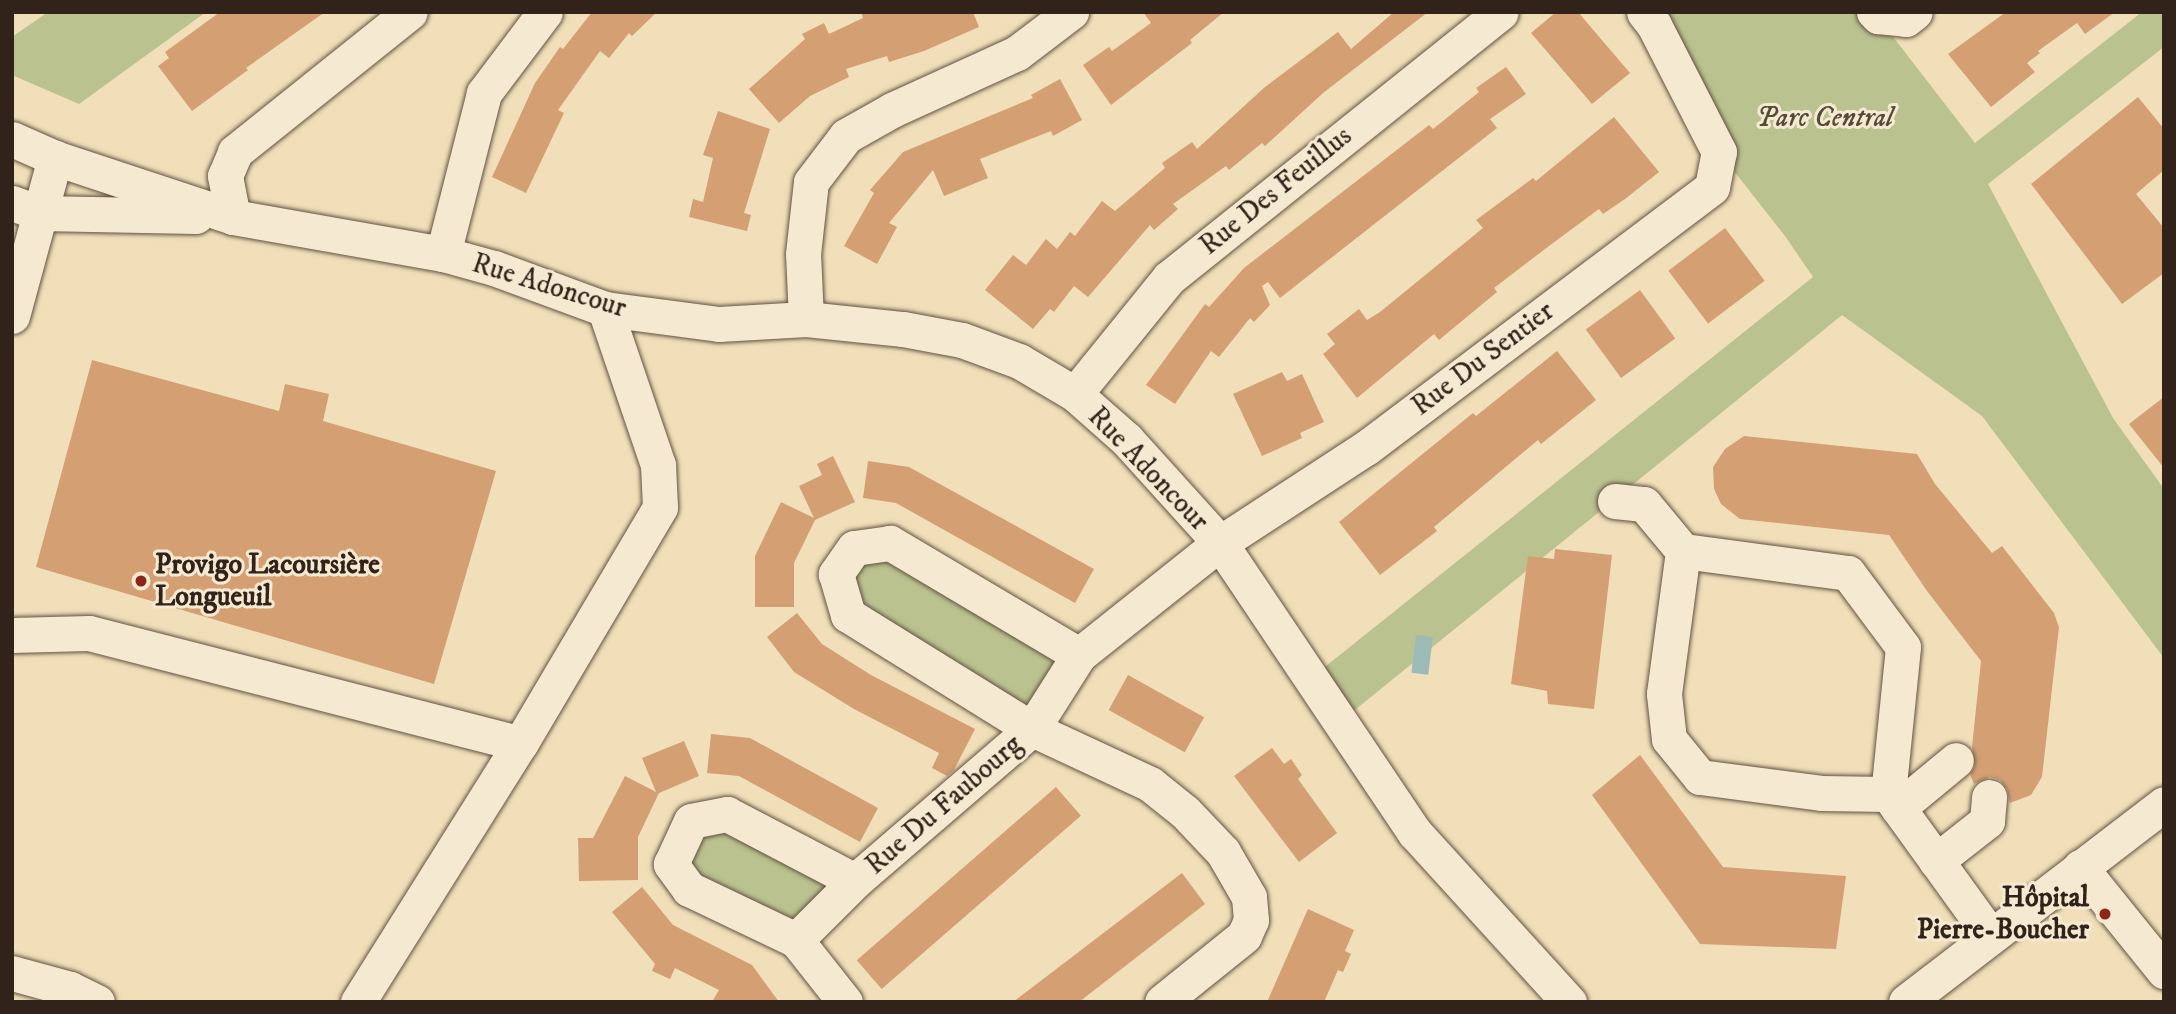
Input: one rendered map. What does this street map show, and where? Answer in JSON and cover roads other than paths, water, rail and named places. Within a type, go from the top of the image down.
[{"type":"street","points":[[233,217],[225,176],[235,152],[410,12]]},
{"type":"street","points":[[443,254],[484,93],[545,12]]},
{"type":"street","points":[[806,319],[803,254],[811,182],[846,136],[892,110],[1017,53],[1071,12]]},
{"type":"street","name":"Rue Des Feuillus","points":[[1075,394],[1168,278],[1501,12]]},
{"type":"street","name":"Rue Du Sentier","points":[[1220,543],[1366,448],[1712,187],[1719,152],[1654,25],[1644,12]]},
{"type":"street","points":[[1874,12],[1878,16],[1906,19],[1915,12]]},
{"type":"street","name":"Rue Adoncour","points":[[12,139],[55,158],[233,217]]},
{"type":"street","points":[[12,316],[26,208],[55,158]]},
{"type":"street","name":"Rue Adoncour","points":[[26,208],[233,217],[443,254],[494,268],[605,309],[719,324],[806,319],[903,329],[962,340],[1019,361],[1075,394],[1127,440],[1220,543],[1415,832],[1569,1002]]},
{"type":"street","points":[[358,1002],[520,744],[660,507],[659,465],[605,309]]},
{"type":"street","points":[[1615,501],[1644,504],[1683,551],[1848,573],[1903,647],[1893,801],[1990,935]]},
{"type":"street","name":"Rue Du Faubourg","points":[[1079,655],[890,542],[854,548],[836,574],[848,615],[1032,729],[1150,784],[1185,813],[1223,852],[1249,897],[1251,920],[1244,936],[1162,1002]]},
{"type":"street","name":"Rue Du Faubourg","points":[[796,940],[855,881],[1032,729],[1079,655],[1220,543]]},
{"type":"street","points":[[1683,551],[1664,694],[1669,739],[1700,777],[1893,801],[1956,760]]},
{"type":"street","points":[[12,635],[89,633],[520,744]]},
{"type":"street","points":[[1936,861],[1987,821],[1989,797]]},
{"type":"street","points":[[1906,1002],[2164,804]]},
{"type":"street","name":"Rue Du Faubourg","points":[[845,1002],[796,940],[689,889],[671,863],[691,821],[727,814],[855,881]]},
{"type":"street","points":[[2080,867],[2164,971]]},
{"type":"street","points":[[12,973],[70,989],[97,1002]]},
{"type":"water","points":[[1416,635],[1433,637],[1428,675],[1411,673]]},
{"type":"place","name":"Provigo Lacoursière Longueuil","points":[[141,581]]},
{"type":"place","name":"Hôpital Pierre-Boucher","points":[[2105,914]]},
{"type":"park label","name":"Parc Central","points":[[1825,118]]}]
